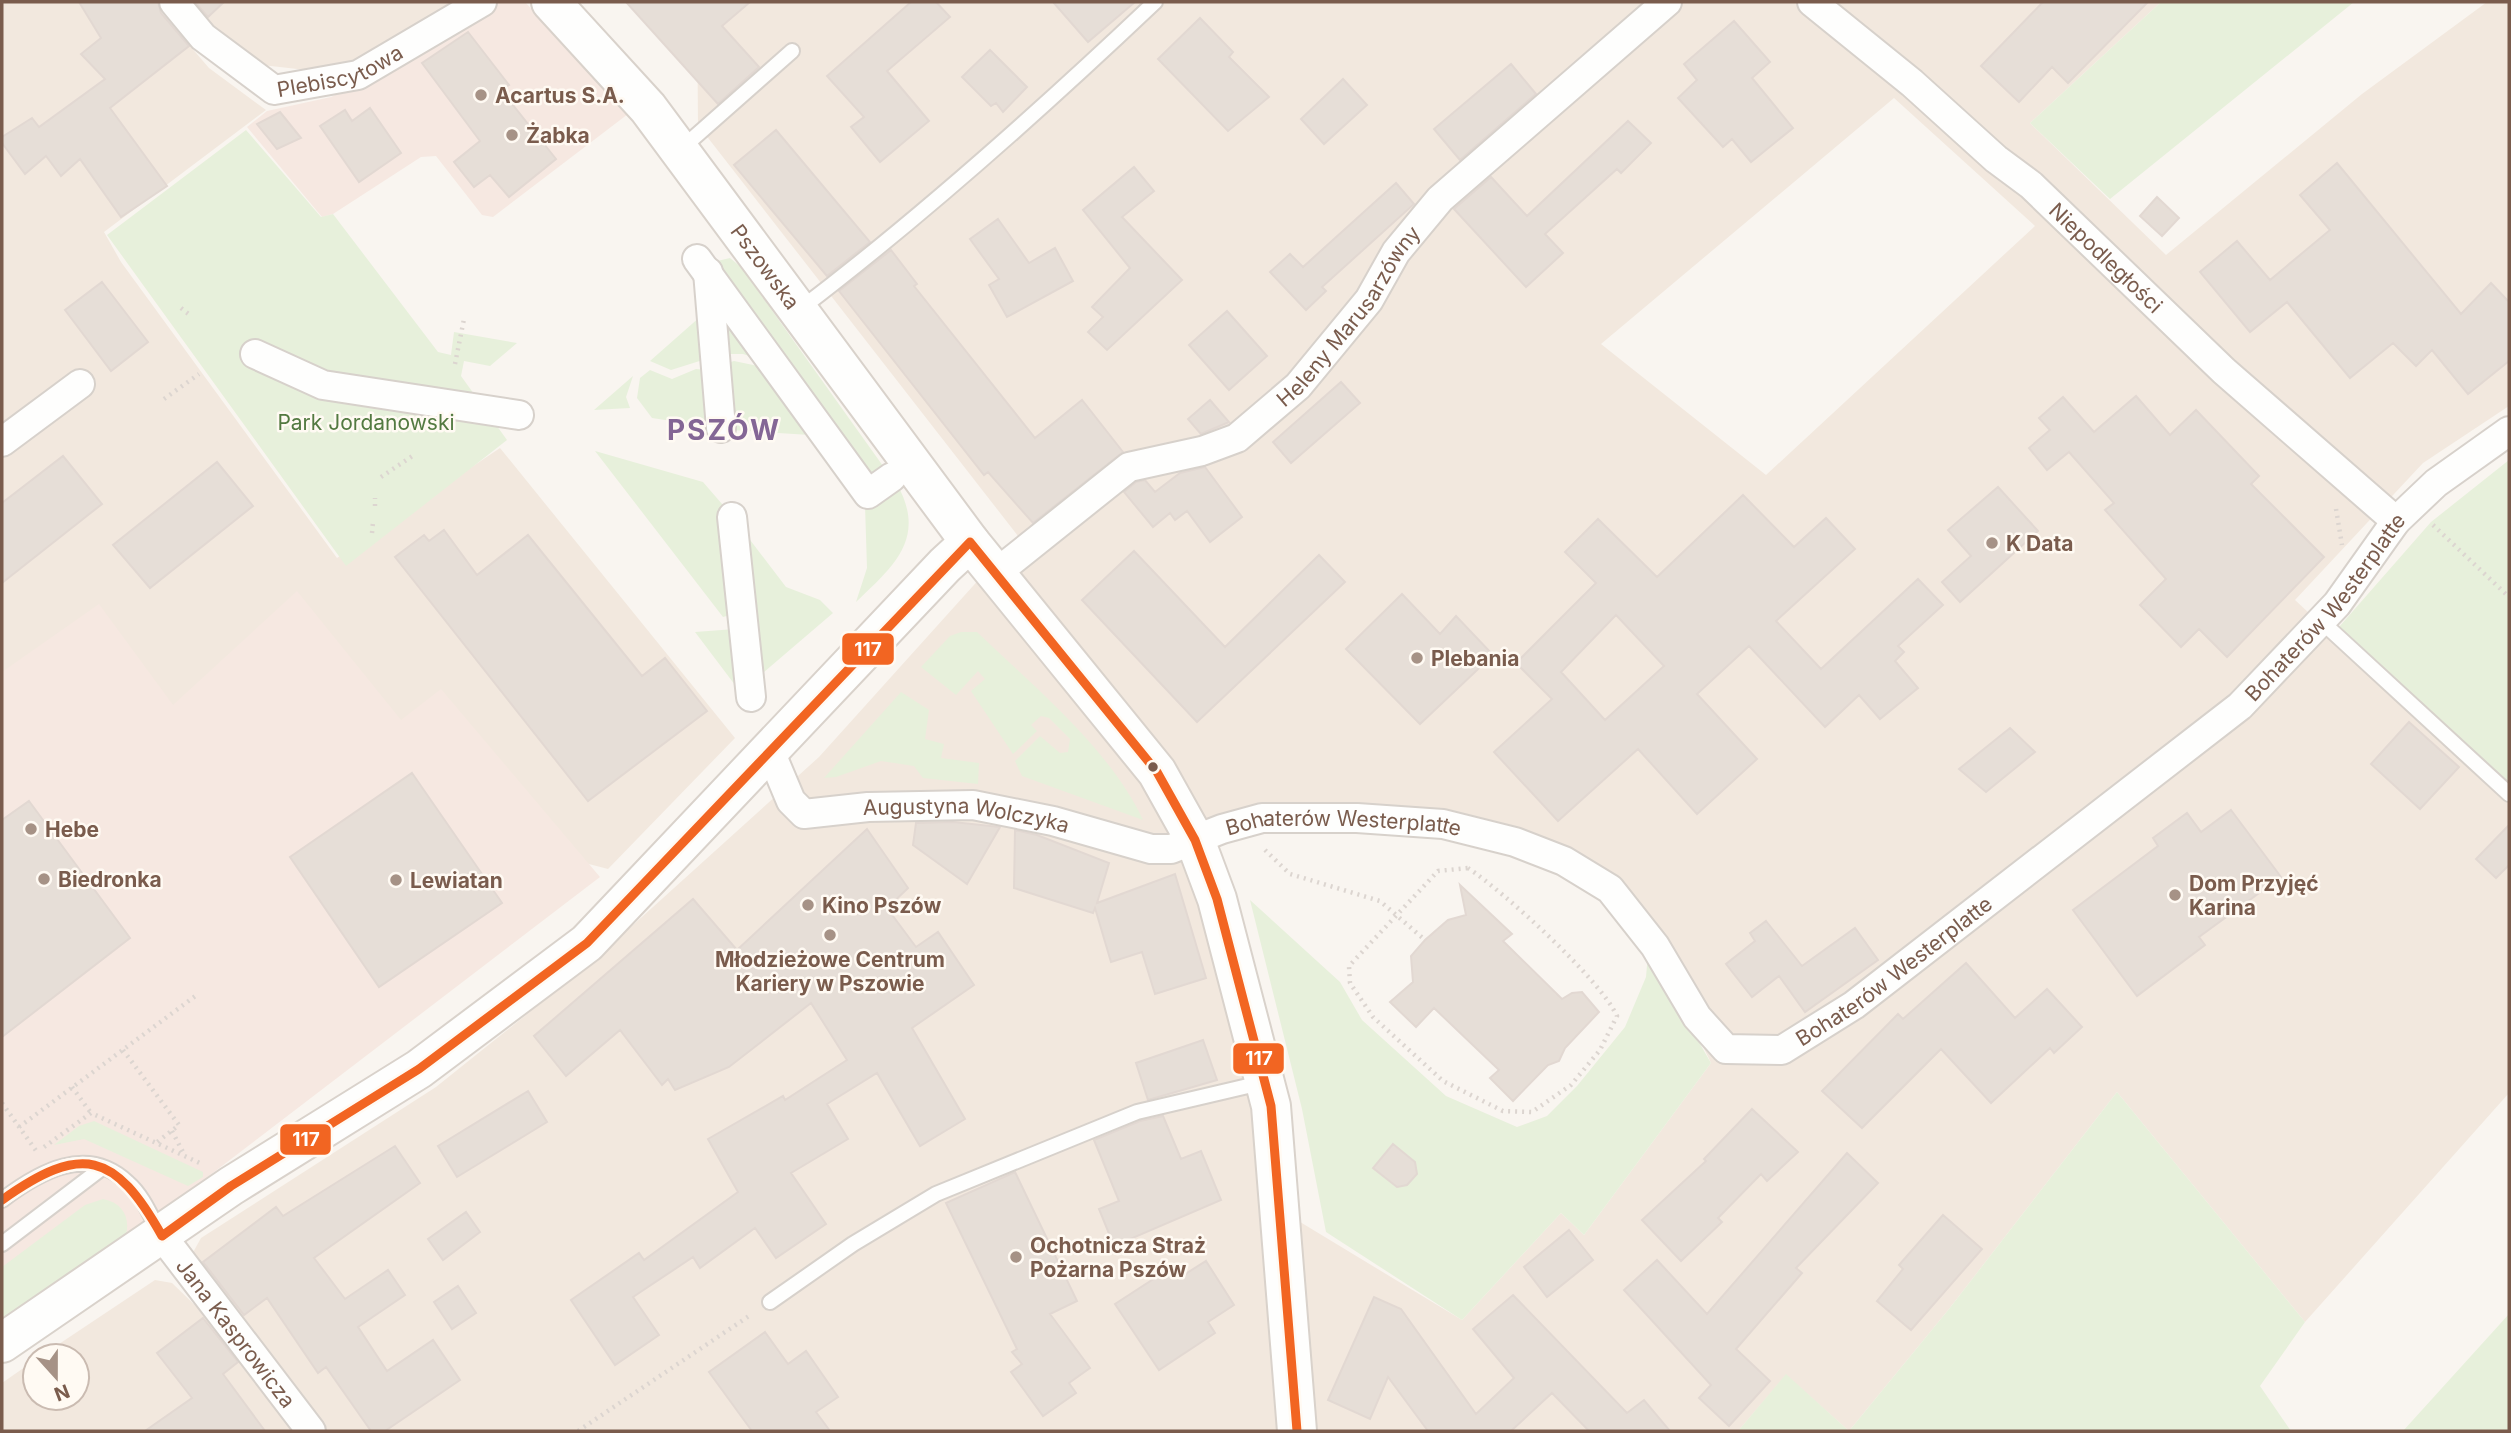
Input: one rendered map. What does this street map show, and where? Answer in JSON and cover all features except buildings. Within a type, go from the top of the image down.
[{"type":"main road","name":"Pszowska","points":[[551,2],[648,108],[970,542],[1157,772],[1195,840],[1217,899],[1271,1106],[1297,1431]]},
{"type":"main road","points":[[2,1343],[162,1236],[231,1186],[419,1069],[587,943],[970,542]]},
{"type":"street","name":"Plebiscytowa","points":[[174,2],[203,37],[274,90],[358,75],[442,29],[482,2]]},
{"type":"street","name":"Heleny Marusarzówny","points":[[995,574],[1129,467],[1202,451],[1237,438],[1298,386],[1369,300],[1396,252],[1440,199],[1667,2]]},
{"type":"street","name":"Niepodległości","points":[[1812,2],[1912,83],[1996,159],[2031,185],[2224,371],[2396,521]]},
{"type":"street","points":[[721,428],[702,265],[864,496],[892,477]]},
{"type":"street","points":[[255,355],[323,385],[519,415]]},
{"type":"street","points":[[2,442],[80,384]]},
{"type":"street","name":"Bohaterów Westerplatte","points":[[1195,840],[1262,818],[1357,818],[1443,824],[1515,842],[1564,861],[1610,889],[1656,946],[1697,1017],[1726,1049],[1782,1050],[1854,1005],[2240,706],[2337,604],[2396,521],[2436,483],[2509,431]]},
{"type":"street","points":[[732,517],[751,696]]},
{"type":"street","name":"Augustyna Wolczyka","points":[[770,751],[791,802],[804,814],[868,807],[973,805],[1054,821],[1151,849],[1171,849],[1195,840]]},
{"type":"street","name":"Jana Kasprowicza","points":[[162,1236],[311,1431]]},
{"type":"lane","points":[[799,310],[919,215],[1064,88],[1155,2]]},
{"type":"lane","points":[[680,150],[792,51]]},
{"type":"lane","points":[[2321,621],[2509,794]]},
{"type":"lane","points":[[770,1302],[853,1244],[936,1194],[1137,1112],[1266,1082]]},
{"type":"lane","points":[[2,1200],[25,1183],[60,1165],[78,1163],[102,1168],[128,1183],[162,1236]]},
{"type":"lane","points":[[2,1244],[102,1168]]},
{"type":"path","points":[[181,309],[191,316]]},
{"type":"path","points":[[455,364],[464,319]]},
{"type":"path","points":[[164,399],[199,374]]},
{"type":"path","points":[[380,477],[414,454]]},
{"type":"path","points":[[375,506],[376,498]]},
{"type":"path","points":[[372,533],[373,522]]},
{"type":"path","points":[[2431,522],[2509,597]]},
{"type":"path","points":[[1264,849],[1290,874],[1380,901],[1425,940]]},
{"type":"path","points":[[1468,868],[1485,879],[1610,1000],[1617,1016],[1600,1050],[1571,1085],[1532,1112],[1503,1111],[1443,1081],[1373,1017],[1350,983],[1349,966],[1396,914],[1438,871],[1468,868]]},
{"type":"path","points":[[19,1127],[198,994]]},
{"type":"path","points":[[123,1050],[179,1125],[156,1143]]},
{"type":"path","points":[[72,1087],[91,1113],[207,1167]]},
{"type":"path","points":[[2,1103],[37,1152],[91,1113]]},
{"type":"path","points":[[172,1131],[185,1156]]},
{"type":"path","points":[[578,1431],[770,1302]]},
{"type":"shaded area","points":[[2,2],[152,2],[209,68],[266,110],[104,232],[121,262],[337,558],[500,448],[735,738],[608,869],[585,863],[397,723],[173,705],[2,672]]},
{"type":"shaded area","points":[[192,2],[460,2],[377,53],[315,71],[262,65],[222,35]]},
{"type":"shaded area","points":[[500,2],[525,2],[628,114],[493,217],[482,215],[436,156],[421,157],[333,214],[322,217],[247,127],[267,111],[331,97],[391,67]]},
{"type":"shaded area","points":[[697,2],[2161,2],[2030,123],[2166,255],[2362,94],[2487,2],[2509,2],[2509,406],[2423,463],[2295,600],[2509,799],[2509,1093],[2305,1322],[2117,1092],[1949,1309],[1849,1431],[1786,1375],[1738,1431],[321,1431],[191,1256],[201,1238],[436,1087],[591,963],[819,757],[1018,536],[698,125]],"holes":[[[1894,98],[2035,226],[1766,475],[1601,344]],[[1359,809],[1515,842],[1610,889],[1655,946],[1711,1063],[1584,1235],[1561,1213],[1462,1320],[1277,1208],[1195,840]]]},
{"type":"shaded area","points":[[297,591],[401,720],[441,689],[600,877],[184,1195],[2,1318],[2,672],[99,604],[173,705]]},
{"type":"shaded area","points":[[155,1280],[172,1283],[203,1313],[292,1431],[2,1431],[2,1383],[21,1370],[21,1412],[91,1412],[91,1342],[62,1342]]},
{"type":"green space","points":[[2161,2],[2354,2],[2110,199],[2030,123]]},
{"type":"green space","name":"Park Jordanowski","points":[[246,130],[321,217],[333,214],[438,352],[451,355],[454,332],[517,343],[490,366],[464,361],[461,376],[507,440],[346,566],[107,235]]},
{"type":"green space","points":[[730,258],[741,267],[888,473],[866,477],[713,262]]},
{"type":"green space","points":[[718,296],[762,360],[743,354],[724,354]]},
{"type":"green space","points":[[701,316],[706,359],[671,370],[650,361]]},
{"type":"green space","points":[[734,361],[768,368],[810,435],[732,430],[724,364]]},
{"type":"green space","points":[[696,369],[707,370],[712,427],[652,418],[637,398],[640,378],[650,370],[672,379]]},
{"type":"green space","points":[[633,376],[626,397],[630,408],[594,410]]},
{"type":"green space","points":[[595,451],[703,482],[722,504],[734,614],[723,617]]},
{"type":"green space","points":[[2509,460],[2509,783],[2339,627],[2431,522]]},
{"type":"green space","points":[[897,484],[909,520],[907,536],[894,563],[856,602],[867,568],[865,505]]},
{"type":"green space","points":[[741,528],[786,587],[820,600],[833,613],[757,678]]},
{"type":"green space","points":[[735,629],[740,681],[735,685],[695,632]]},
{"type":"green space","points":[[961,632],[977,632],[1069,720],[1111,769],[1143,820],[1022,776],[1015,761],[1040,736],[1060,753],[1068,752],[1070,739],[1049,718],[1041,716],[1031,725],[1037,731],[1013,754],[971,691],[985,679],[978,671],[956,695],[921,667],[950,636]]},
{"type":"green space","points":[[901,692],[929,710],[925,739],[944,744],[941,758],[979,763],[978,784],[923,778],[914,766],[881,761],[836,777],[824,778]]},
{"type":"green space","points":[[1250,900],[1340,982],[1362,1020],[1446,1096],[1517,1127],[1547,1116],[1577,1086],[1625,1027],[1646,977],[1648,954],[1711,1063],[1584,1235],[1561,1213],[1462,1320],[1326,1232],[1302,1109]]},
{"type":"green space","points":[[2117,1092],[2305,1322],[2260,1386],[2291,1431],[1849,1431],[1949,1309]]},
{"type":"green space","points":[[94,1121],[203,1172],[203,1177],[188,1186],[84,1139],[54,1145],[79,1126]]},
{"type":"green space","points":[[103,1199],[117,1204],[125,1214],[127,1227],[124,1241],[2,1323],[2,1267],[85,1205]]},
{"type":"green space","points":[[2509,1314],[2509,1431],[2403,1431]]},
{"type":"green space","points":[[1786,1374],[1849,1431],[1738,1431]]},
{"type":"transit line","name":"117","points":[[2,1200],[54,1170],[75,1164],[94,1165],[112,1173],[128,1187],[162,1236],[231,1186],[419,1069],[587,943],[970,542],[1157,772],[1195,840],[1217,899],[1271,1106],[1297,1431]]},
{"type":"place","name":"Acartus S.A.","points":[[481,95]]},
{"type":"place","name":"Żabka","points":[[512,135]]},
{"type":"place","name":"K Data","points":[[1992,543]]},
{"type":"place","name":"Plebania","points":[[1417,658]]},
{"type":"place","name":"Hebe","points":[[31,829]]},
{"type":"place","name":"Biedronka","points":[[44,879]]},
{"type":"place","name":"Lewiatan","points":[[396,880]]},
{"type":"place","name":"Dom Przyjęć Karina","points":[[2175,895]]},
{"type":"place","name":"Kino Pszów","points":[[808,905]]},
{"type":"place","name":"Młodzieżowe Centrum Kariery w Pszowie","points":[[830,935]]},
{"type":"place","name":"Ochotnicza Straż Pożarna Pszów","points":[[1016,1257]]},
{"type":"district","name":"PSZÓW","points":[[724,430]]}]
